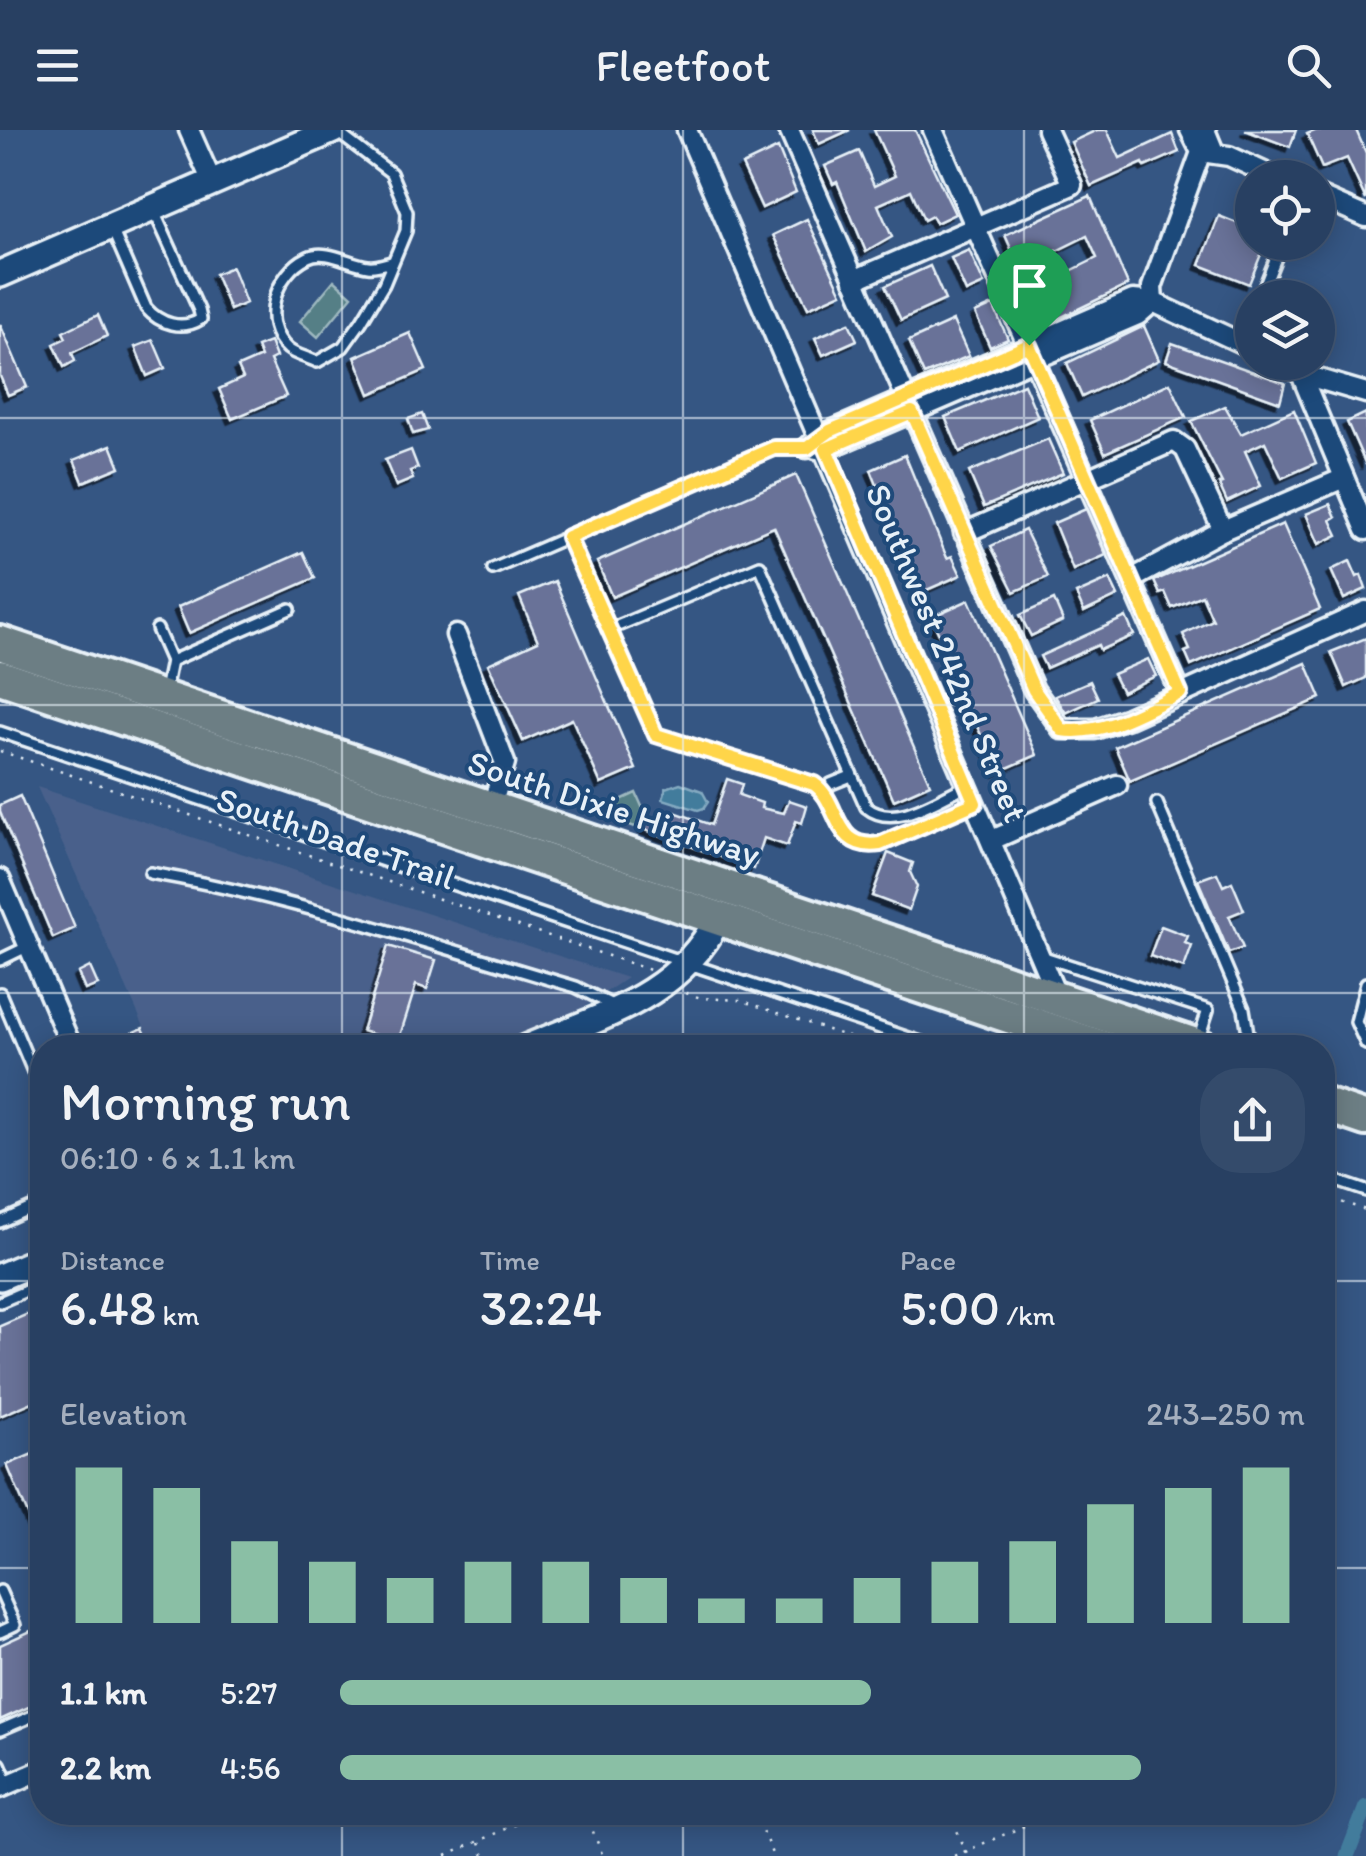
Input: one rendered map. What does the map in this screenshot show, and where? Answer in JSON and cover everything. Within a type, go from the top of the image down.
[{"type":"highway","name":"South Dixie Highway","points":[[0,643],[1058,998],[1102,1020]]},
{"type":"highway","name":"South Dixie Highway","points":[[0,677],[718,919],[1159,1035]]},
{"type":"highway","points":[[492,809],[554,844],[688,890],[710,907],[718,919],[750,912],[881,954],[918,951]]},
{"type":"highway","points":[[1335,1091],[1366,1102]]},
{"type":"highway","points":[[1335,1108],[1366,1119]]},
{"type":"highway","points":[[1335,1125],[1366,1135]]},
{"type":"street","points":[[189,130],[212,182]]},
{"type":"street","points":[[0,274],[334,130]]},
{"type":"street","name":"Southwest 242nd Street","points":[[687,130],[817,444],[1058,998]]},
{"type":"street","points":[[789,130],[1034,690],[1062,730],[1084,731],[1112,724],[1366,611]]},
{"type":"street","points":[[854,280],[1072,185],[1046,130]]},
{"type":"street","points":[[1190,130],[1208,152],[1235,162]]},
{"type":"street","points":[[817,444],[1032,352],[1138,316],[1152,302],[1152,287],[1208,152],[1205,130]]},
{"type":"street","points":[[936,131],[1180,693]]},
{"type":"street","points":[[1335,202],[1361,210]]},
{"type":"street","points":[[1152,302],[1235,339]]},
{"type":"street","points":[[1303,380],[1366,530]]},
{"type":"street","points":[[1320,380],[1366,394]]},
{"type":"street","points":[[964,533],[1161,444],[1180,442],[1222,530]]},
{"type":"street","points":[[1132,579],[1222,530],[1344,478]]},
{"type":"street","points":[[456,636],[505,763],[492,809]]},
{"type":"street","points":[[992,840],[1117,785]]},
{"type":"street","points":[[0,879],[67,1035]]},
{"type":"street","points":[[580,1035],[619,1008],[656,991],[690,963],[718,919]]},
{"type":"street","points":[[0,1277],[30,1270]]},
{"type":"street","points":[[4,1786],[30,1775]]},
{"type":"lane","points":[[334,130],[391,173],[407,212],[406,230],[384,284],[342,348],[317,362],[289,350],[277,332],[272,308],[274,293],[292,270],[309,256],[325,255],[372,267],[391,262]]},
{"type":"lane","points":[[111,226],[146,308],[155,319],[174,326],[194,324],[201,319],[199,310],[152,208]]},
{"type":"lane","points":[[493,569],[774,448],[817,444]]},
{"type":"lane","points":[[568,537],[656,735],[821,790],[840,828],[849,837],[871,846],[971,794]]},
{"type":"lane","points":[[608,630],[760,566],[866,807],[890,818],[971,794]]},
{"type":"lane","points":[[172,661],[290,609]]},
{"type":"lane","points":[[157,628],[172,661],[163,699]]},
{"type":"lane","points":[[0,732],[900,1035]]},
{"type":"lane","points":[[821,790],[850,774]]},
{"type":"lane","points":[[1157,802],[1244,1009],[1247,1035]]},
{"type":"lane","points":[[150,873],[212,884],[464,954],[576,987],[619,1008]]},
{"type":"lane","points":[[0,960],[29,946]]},
{"type":"lane","points":[[1040,956],[1208,1010],[1202,1035]]},
{"type":"lane","points":[[1102,1020],[1120,982]]},
{"type":"lane","points":[[1366,983],[1356,1022],[1366,1044]]},
{"type":"lane","points":[[0,993],[30,1064]]},
{"type":"lane","points":[[1335,1180],[1366,1191]]},
{"type":"lane","points":[[0,1208],[3,1220],[30,1208]]},
{"type":"lane","points":[[0,1302],[30,1277]]},
{"type":"lane","points":[[0,1591],[15,1625],[0,1632]]},
{"type":"lane","points":[[0,1730],[30,1717]]},
{"type":"lane","points":[[0,1764],[4,1786]]},
{"type":"path","name":"South Dade Trail","points":[[0,751],[655,972]]},
{"type":"path","points":[[684,992],[702,998],[740,1000],[843,1035]]},
{"type":"path","points":[[1335,1200],[1366,1210]]},
{"type":"path","points":[[446,1856],[514,1825]]},
{"type":"path","points":[[590,1825],[603,1856]]},
{"type":"path","points":[[760,1825],[774,1856]]},
{"type":"path","points":[[955,1825],[967,1853]]},
{"type":"path","points":[[954,1856],[1028,1825]]},
{"type":"path","points":[[478,1842],[484,1856]]},
{"type":"shaded area","points":[[680,783],[702,791],[708,802],[704,808],[698,810],[663,799],[666,788]]},
{"type":"shaded area","points":[[37,787],[627,978],[567,1018],[524,1035],[148,1035]]},
{"type":"green space","points":[[334,280],[352,296],[318,337],[300,321]]},
{"type":"green space","points":[[636,793],[644,811],[638,828],[606,817],[612,804]]},
{"type":"building","points":[[813,130],[850,130],[819,144]]},
{"type":"building","points":[[874,130],[915,130],[955,214],[936,223],[932,216],[924,220],[911,190],[878,205],[892,237],[866,252],[837,182],[833,184],[825,166],[859,151],[874,186],[895,176]]},
{"type":"building","points":[[1097,130],[1107,130],[1120,158],[1172,134],[1179,152],[1091,186],[1071,142]]},
{"type":"building","points":[[1245,130],[1296,130],[1290,147]]},
{"type":"building","points":[[1317,130],[1356,130],[1366,153],[1366,200],[1347,158],[1335,163],[1318,160],[1307,134]]},
{"type":"building","points":[[778,148],[796,192],[762,208],[742,165]]},
{"type":"building","points":[[1090,196],[1128,285],[1045,325],[1030,291],[1097,258],[1087,236],[1020,269],[1005,235]]},
{"type":"building","points":[[1219,216],[1235,222],[1235,260],[1259,260],[1251,280],[1239,280],[1200,265]]},
{"type":"building","points":[[807,219],[842,293],[808,308],[773,235]]},
{"type":"building","points":[[969,250],[984,284],[966,292],[951,258]]},
{"type":"building","points":[[930,266],[945,300],[901,320],[885,286]]},
{"type":"building","points":[[232,267],[246,303],[230,310],[215,274]]},
{"type":"building","points":[[993,305],[1008,339],[990,347],[975,313]]},
{"type":"building","points":[[98,315],[107,336],[72,353],[75,361],[64,367],[54,344],[66,338],[63,332]]},
{"type":"building","points":[[953,321],[969,356],[924,375],[909,341]]},
{"type":"building","points":[[849,323],[857,340],[823,355],[815,338]]},
{"type":"building","points":[[0,324],[27,387],[8,395],[0,376]]},
{"type":"building","points":[[1144,326],[1159,360],[1082,397],[1067,363]]},
{"type":"building","points":[[410,333],[426,370],[370,394],[355,357]]},
{"type":"building","points":[[153,340],[165,368],[147,376],[135,347]]},
{"type":"building","points":[[270,342],[276,357],[270,360],[286,396],[232,419],[219,389],[243,378],[238,367],[261,357],[257,347]]},
{"type":"building","points":[[1172,343],[1235,365],[1235,380],[1285,383],[1280,402],[1166,361]]},
{"type":"building","points":[[1170,383],[1186,417],[1105,453],[1090,420]]},
{"type":"building","points":[[1024,384],[1038,417],[960,452],[945,417]]},
{"type":"building","points":[[1225,406],[1241,434],[1294,410],[1316,463],[1282,478],[1265,442],[1245,451],[1261,486],[1227,502],[1219,484],[1222,483],[1191,421]]},
{"type":"building","points":[[1366,413],[1366,465],[1347,422]]},
{"type":"building","points":[[422,414],[428,430],[413,434],[408,419]]},
{"type":"building","points":[[1048,439],[1063,473],[984,507],[969,472]]},
{"type":"building","points":[[111,445],[120,467],[83,482],[74,460]]},
{"type":"building","points":[[411,450],[418,468],[410,471],[413,479],[396,486],[385,460]]},
{"type":"building","points":[[905,455],[947,558],[952,556],[961,575],[920,593],[871,470]]},
{"type":"building","points":[[796,475],[930,784],[894,800],[774,527],[612,597],[597,562]]},
{"type":"building","points":[[1330,504],[1336,517],[1331,520],[1338,535],[1319,544],[1306,514]]},
{"type":"building","points":[[1086,509],[1106,555],[1073,570],[1054,523]]},
{"type":"building","points":[[1283,524],[1320,609],[1191,666],[1183,634],[1213,620],[1202,595],[1172,608],[1165,592],[1160,594],[1154,581]]},
{"type":"building","points":[[1025,530],[1048,577],[1014,592],[991,546]]},
{"type":"building","points":[[303,552],[315,578],[189,633],[178,607]]},
{"type":"building","points":[[1350,561],[1366,589],[1344,599],[1331,570]]},
{"type":"building","points":[[1110,579],[1118,596],[1084,612],[1076,594]]},
{"type":"building","points":[[555,581],[636,769],[601,784],[572,719],[523,741],[488,664],[538,641],[519,596]]},
{"type":"building","points":[[969,600],[1037,755],[998,772],[931,617]]},
{"type":"building","points":[[1054,600],[1063,621],[1031,636],[1020,615]]},
{"type":"building","points":[[1126,617],[1134,635],[1100,650],[1098,645],[1046,668],[1040,656]]},
{"type":"building","points":[[1366,638],[1366,678],[1346,687],[1331,652]]},
{"type":"building","points":[[1148,659],[1156,676],[1122,692],[1113,674]]},
{"type":"building","points":[[1306,663],[1321,698],[1130,781],[1115,747]]},
{"type":"building","points":[[1090,681],[1098,698],[1066,713],[1055,696]]},
{"type":"building","points":[[727,779],[742,784],[739,795],[762,803],[761,808],[784,813],[789,800],[807,806],[802,823],[796,821],[787,846],[764,838],[754,869],[643,829],[647,818],[667,825],[672,811],[711,825]]},
{"type":"building","points":[[20,796],[75,928],[53,938],[0,812],[0,805]]},
{"type":"building","points":[[888,853],[913,863],[910,872],[917,887],[909,910],[872,896]]},
{"type":"building","points":[[1217,873],[1223,886],[1232,882],[1244,910],[1229,916],[1243,948],[1229,953],[1198,880]]},
{"type":"building","points":[[1161,926],[1188,936],[1185,943],[1192,946],[1184,968],[1150,956]]},
{"type":"building","points":[[388,946],[436,960],[427,989],[416,985],[400,1035],[362,1031]]},
{"type":"building","points":[[90,967],[98,985],[85,990],[78,973]]},
{"type":"building","points":[[143,1028],[146,1035],[126,1035]]},
{"type":"building","points":[[30,1313],[30,1403],[0,1416],[0,1326]]},
{"type":"building","points":[[30,1455],[30,1520],[7,1465]]},
{"type":"building","points":[[30,1631],[30,1706],[0,1720],[0,1645]]},
{"type":"waterway","points":[[1347,1856],[1366,1807]]},
{"type":"route","points":[[1029,345],[1180,693],[1095,729],[1062,730],[1054,722],[1034,690],[912,412],[826,449],[975,803],[871,846],[849,837],[840,828],[823,792],[814,784],[656,735],[568,537],[774,448],[807,448],[830,431],[1029,345]]}]
